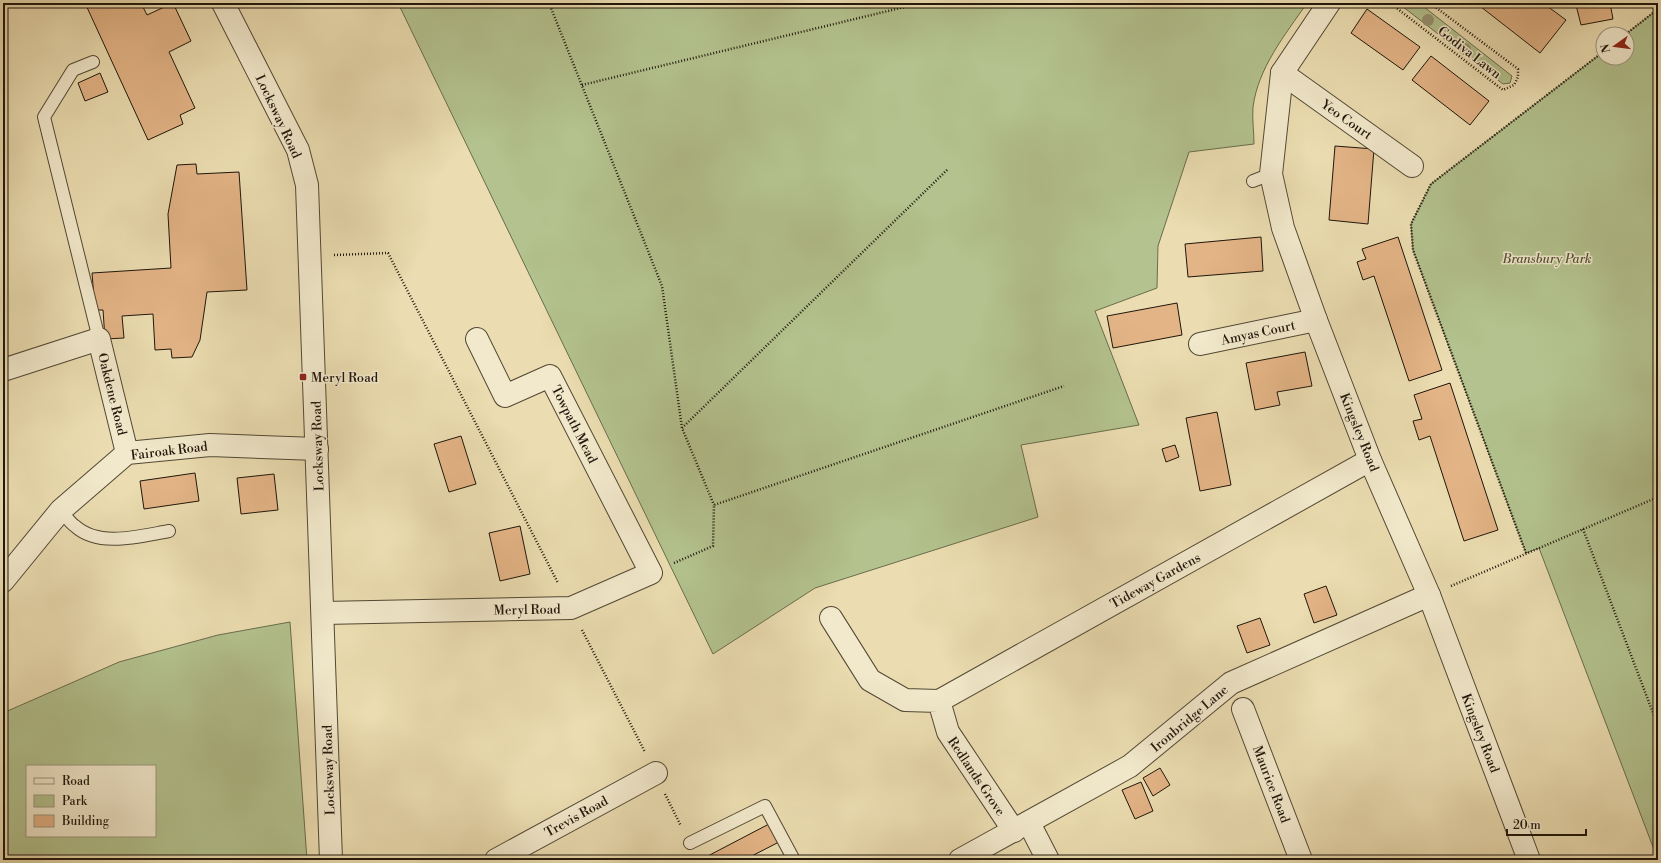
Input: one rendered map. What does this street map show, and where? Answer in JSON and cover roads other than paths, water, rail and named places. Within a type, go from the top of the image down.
[{"type":"street","name":"Locksway Road","points":[[223,3],[298,150],[307,185],[331,860]]},
{"type":"street","name":"Kingsley Road","points":[[1329,3],[1282,73],[1262,178],[1283,228],[1316,320],[1370,460],[1428,595],[1529,860]]},
{"type":"street","name":"Yeo Court","points":[[1282,73],[1412,166]]},
{"type":"street","name":"Amyas Court","points":[[1200,344],[1316,320]]},
{"type":"street","name":"Oakdene Road","points":[[3,370],[99,339],[127,453]]},
{"type":"street","name":"Towpath Mead","points":[[477,339],[505,396],[550,376],[652,573]]},
{"type":"street","name":"Fairoak Road","points":[[3,581],[61,510],[127,453],[210,445],[317,449]]},
{"type":"street","name":"Tideway Gardens","points":[[939,701],[1370,460]]},
{"type":"street","name":"Meryl Road","points":[[323,613],[571,608],[652,573]]},
{"type":"street","name":"Ironbridge Lane","points":[[960,860],[1130,766],[1231,683],[1428,595]]},
{"type":"street","points":[[831,618],[870,680],[905,700],[939,701]]},
{"type":"street","name":"Redlands Grove","points":[[939,701],[948,732],[1048,860]]},
{"type":"street","name":"Maurice Road","points":[[1243,709],[1301,860]]},
{"type":"street","name":"Trevis Road","points":[[496,860],[656,773]]},
{"type":"lane","points":[[93,62],[73,70],[44,117],[99,339]]},
{"type":"lane","points":[[61,510],[75,526],[85,533],[100,537],[117,538],[169,531]]},
{"type":"lane","points":[[690,843],[765,806],[794,860]]},
{"type":"place","name":"Meryl Road","points":[[303,377]]},
{"type":"park label","name":"Bransbury Park","points":[[1547,258]]}]
